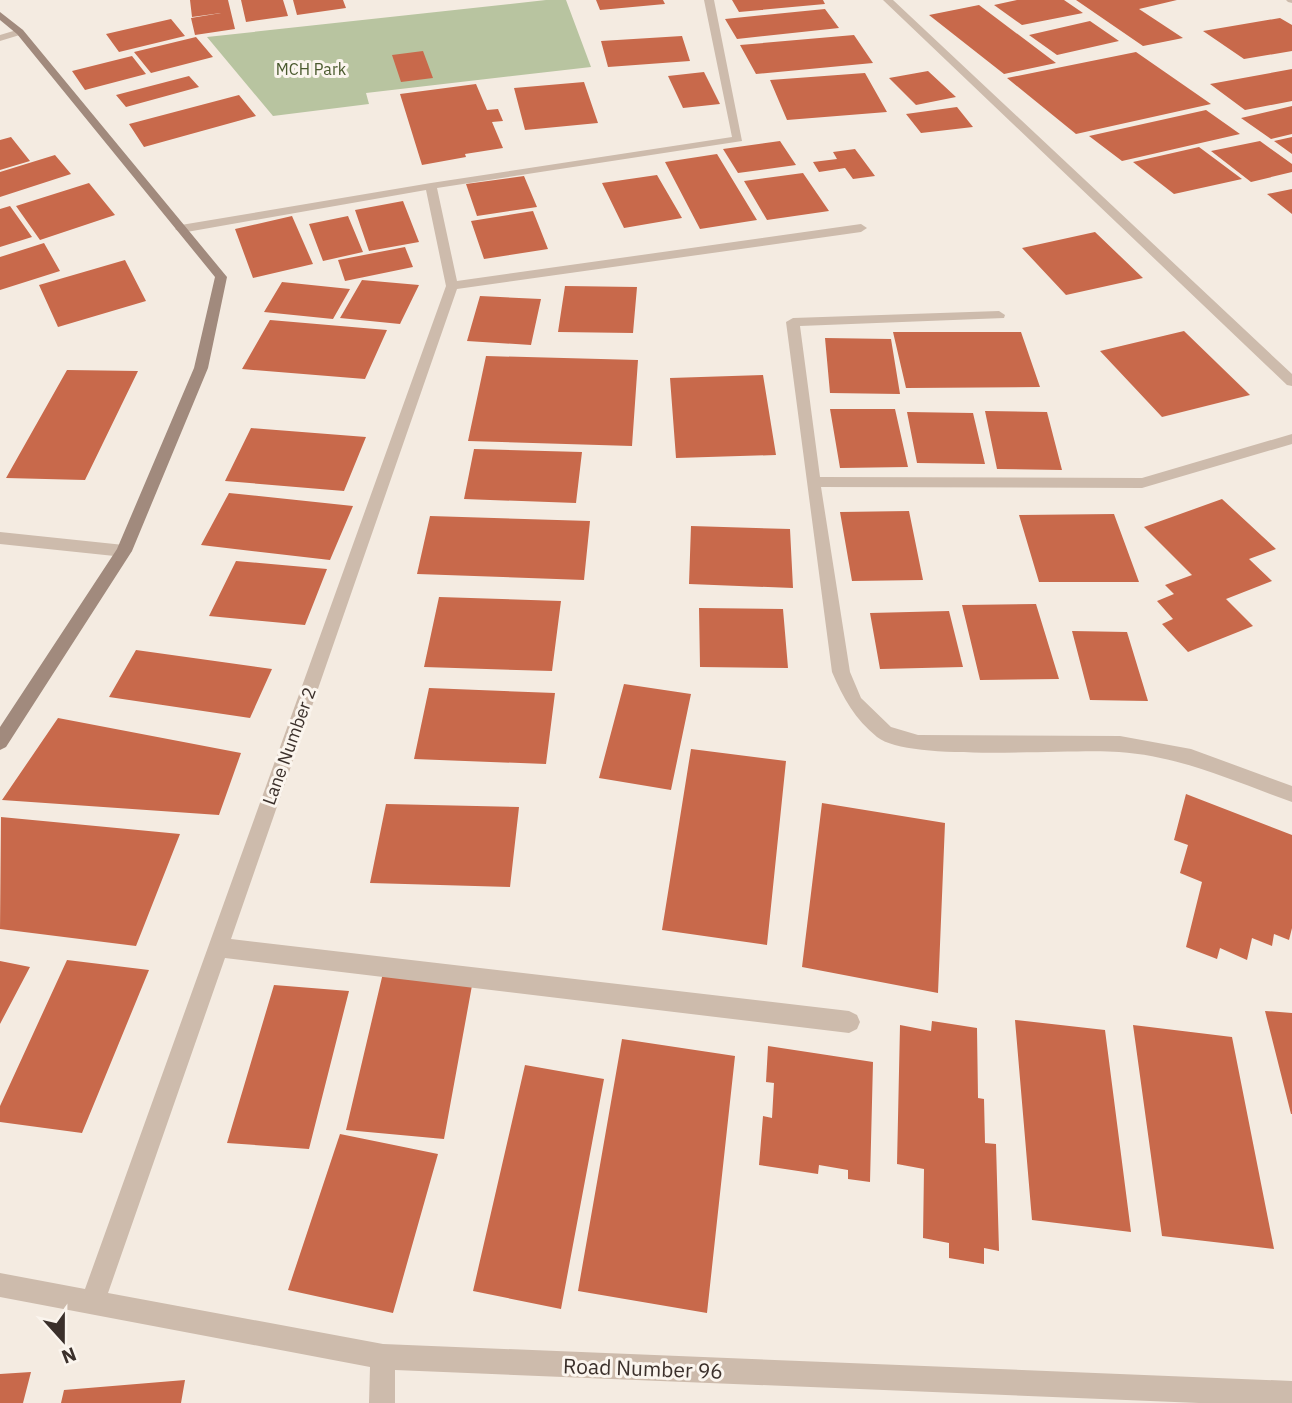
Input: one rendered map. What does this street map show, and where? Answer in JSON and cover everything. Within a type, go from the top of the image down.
[{"type":"street","points":[[181,229],[431,186],[738,139],[709,0]]},
{"type":"street","points":[[888,0],[1292,382]]},
{"type":"street","points":[[0,15],[20,32],[221,277],[201,368],[124,551],[0,742]]},
{"type":"street","points":[[0,38],[20,32]]},
{"type":"street","points":[[431,186],[452,286],[861,228]]},
{"type":"street","name":"Lane Number 2","points":[[92,1304],[452,286]]},
{"type":"street","points":[[999,314],[793,322],[841,672],[854,702],[885,733],[919,744],[1120,744],[1191,757],[1292,793]]},
{"type":"street","points":[[813,482],[1142,483],[1292,439]]},
{"type":"street","points":[[0,537],[124,551]]},
{"type":"street","points":[[218,947],[849,1022]]},
{"type":"street","name":"Road Number 96","points":[[0,1285],[383,1357],[1088,1395],[1292,1394]]},
{"type":"street","points":[[382,1403],[383,1357]]},
{"type":"green space","name":"MCH Park","points":[[566,0],[591,67],[366,93],[369,104],[273,116],[207,37]]},
{"type":"building","points":[[190,0],[228,0],[235,29],[195,35],[191,18],[221,13],[192,17]]},
{"type":"building","points":[[241,0],[283,0],[288,16],[246,22]]},
{"type":"building","points":[[293,0],[343,0],[346,8],[297,15]]},
{"type":"building","points":[[596,0],[663,0],[665,4],[600,10]]},
{"type":"building","points":[[732,0],[823,0],[825,4],[739,12]]},
{"type":"building","points":[[1017,0],[1064,0],[1083,13],[1022,25],[994,5]]},
{"type":"building","points":[[1076,0],[1177,0],[1139,9],[1183,38],[1143,46]]},
{"type":"building","points":[[979,5],[1056,63],[1004,74],[929,15]]},
{"type":"building","points":[[825,9],[839,28],[737,39],[725,19]]},
{"type":"building","points":[[1280,18],[1292,25],[1292,51],[1244,59],[1203,31]]},
{"type":"building","points":[[171,19],[185,36],[119,52],[106,34]]},
{"type":"building","points":[[1090,21],[1119,41],[1057,55],[1029,35]]},
{"type":"building","points":[[854,35],[873,63],[756,74],[740,45]]},
{"type":"building","points":[[682,36],[690,61],[608,67],[601,41]]},
{"type":"building","points":[[196,37],[213,57],[151,73],[134,52]]},
{"type":"building","points":[[423,51],[433,78],[401,82],[392,55]]},
{"type":"building","points":[[1136,52],[1211,104],[1076,134],[1007,78]]},
{"type":"building","points":[[132,56],[146,74],[85,90],[72,71]]},
{"type":"building","points":[[1292,69],[1292,101],[1245,110],[1210,84]]},
{"type":"building","points":[[928,71],[956,97],[916,105],[889,78]]},
{"type":"building","points":[[704,72],[720,104],[683,108],[668,76]]},
{"type":"building","points":[[865,73],[887,112],[787,120],[770,80]]},
{"type":"building","points":[[189,76],[199,87],[126,107],[116,95]]},
{"type":"building","points":[[584,82],[598,123],[525,130],[514,88]]},
{"type":"building","points":[[476,84],[487,110],[498,109],[503,121],[492,122],[503,148],[422,165],[400,94]]},
{"type":"building","points":[[239,95],[256,116],[144,147],[129,124]]},
{"type":"building","points":[[1292,106],[1292,134],[1271,139],[1241,118]]},
{"type":"building","points":[[957,107],[973,127],[921,133],[906,114]]},
{"type":"building","points":[[1206,110],[1240,134],[1122,161],[1089,136]]},
{"type":"building","points":[[11,137],[30,161],[0,170],[0,140]]},
{"type":"building","points":[[1292,137],[1292,154],[1274,141]]},
{"type":"building","points":[[780,141],[796,165],[738,173],[723,149]]},
{"type":"building","points":[[1260,141],[1292,164],[1292,172],[1251,182],[1211,151]]},
{"type":"building","points":[[1199,147],[1242,179],[1174,194],[1133,162]]},
{"type":"building","points":[[855,149],[875,176],[853,179],[845,168],[819,172],[813,162],[837,159],[833,152]]},
{"type":"building","points":[[717,154],[757,220],[700,229],[665,162]]},
{"type":"building","points":[[55,155],[71,174],[0,197],[0,172]]},
{"type":"building","points":[[803,173],[829,211],[767,220],[744,181]]},
{"type":"building","points":[[657,175],[682,218],[624,228],[602,183]]},
{"type":"building","points":[[524,176],[537,207],[477,216],[466,184]]},
{"type":"building","points":[[89,183],[115,215],[40,240],[16,206]]},
{"type":"building","points":[[1292,189],[1292,214],[1267,194]]},
{"type":"building","points":[[403,201],[419,242],[369,251],[355,210]]},
{"type":"building","points":[[10,206],[32,237],[0,247],[0,209]]},
{"type":"building","points":[[533,211],[548,249],[484,259],[471,221]]},
{"type":"building","points":[[292,216],[313,264],[253,278],[235,229]]},
{"type":"building","points":[[348,216],[363,252],[323,261],[309,224]]},
{"type":"building","points":[[1095,232],[1143,278],[1066,295],[1022,248]]},
{"type":"building","points":[[44,243],[60,271],[0,290],[0,257]]},
{"type":"building","points":[[405,247],[413,267],[345,281],[338,260]]},
{"type":"building","points":[[125,260],[146,301],[58,327],[39,285]]},
{"type":"building","points":[[362,280],[419,285],[400,324],[340,318]]},
{"type":"building","points":[[282,282],[350,289],[333,319],[264,312]]},
{"type":"building","points":[[565,286],[637,287],[633,333],[558,332]]},
{"type":"building","points":[[480,296],[541,299],[531,345],[467,341]]},
{"type":"building","points":[[270,320],[387,330],[365,379],[242,369]]},
{"type":"building","points":[[1184,331],[1250,395],[1162,417],[1100,351]]},
{"type":"building","points":[[893,332],[1021,332],[1040,387],[906,388]]},
{"type":"building","points":[[825,338],[891,339],[900,394],[830,393]]},
{"type":"building","points":[[486,356],[638,360],[632,446],[468,441]]},
{"type":"building","points":[[67,370],[138,371],[85,480],[6,478]]},
{"type":"building","points":[[763,375],[776,455],[676,458],[670,378]]},
{"type":"building","points":[[830,409],[895,409],[908,467],[840,468]]},
{"type":"building","points":[[985,411],[1047,412],[1062,470],[997,469]]},
{"type":"building","points":[[907,412],[973,413],[985,464],[917,463]]},
{"type":"building","points":[[251,428],[366,437],[344,491],[225,481]]},
{"type":"building","points":[[474,449],[582,452],[576,503],[464,499]]},
{"type":"building","points":[[229,493],[353,506],[330,560],[201,545]]},
{"type":"building","points":[[1222,499],[1276,549],[1249,559],[1272,581],[1226,599],[1253,626],[1188,652],[1162,624],[1173,619],[1157,601],[1174,594],[1165,585],[1192,575],[1144,527]]},
{"type":"building","points":[[909,511],[923,580],[852,581],[840,512]]},
{"type":"building","points":[[1114,514],[1139,582],[1039,582],[1019,515]]},
{"type":"building","points":[[430,516],[590,521],[584,580],[417,574]]},
{"type":"building","points":[[691,526],[790,529],[793,588],[689,584]]},
{"type":"building","points":[[236,561],[327,569],[305,625],[209,616]]},
{"type":"building","points":[[439,597],[561,601],[552,671],[424,667]]},
{"type":"building","points":[[1036,604],[1059,679],[980,680],[962,605]]},
{"type":"building","points":[[699,608],[783,609],[788,668],[700,667]]},
{"type":"building","points":[[949,611],[963,667],[880,669],[870,613]]},
{"type":"building","points":[[1072,631],[1127,632],[1148,701],[1090,700]]},
{"type":"building","points":[[136,650],[272,669],[250,718],[109,697]]},
{"type":"building","points":[[624,684],[691,694],[671,790],[599,778]]},
{"type":"building","points":[[429,688],[555,693],[546,764],[414,759]]},
{"type":"building","points":[[58,718],[241,753],[219,815],[2,800]]},
{"type":"building","points":[[691,749],[786,761],[767,945],[662,930]]},
{"type":"building","points":[[1186,794],[1292,835],[1292,928],[1289,940],[1274,934],[1272,946],[1252,938],[1247,960],[1220,948],[1217,959],[1186,947],[1202,882],[1180,873],[1188,845],[1174,840]]},
{"type":"building","points":[[822,803],[945,823],[938,993],[802,967]]},
{"type":"building","points":[[386,804],[519,807],[510,887],[370,883]]},
{"type":"building","points":[[1,817],[180,834],[136,946],[0,929]]},
{"type":"building","points":[[67,960],[149,970],[82,1133],[0,1122],[0,1106]]},
{"type":"building","points":[[0,961],[30,967],[0,1024]]},
{"type":"building","points":[[383,973],[473,980],[444,1139],[346,1130]]},
{"type":"building","points":[[274,985],[349,991],[309,1149],[227,1143]]},
{"type":"building","points":[[1265,1011],[1292,1013],[1292,1114],[1291,1114]]},
{"type":"building","points":[[1015,1020],[1105,1030],[1131,1232],[1032,1220]]},
{"type":"building","points":[[932,1021],[977,1028],[978,1098],[984,1099],[985,1143],[996,1144],[999,1251],[984,1248],[984,1264],[949,1258],[949,1243],[923,1238],[924,1169],[897,1164],[900,1025],[931,1031]]},
{"type":"building","points":[[1133,1025],[1232,1037],[1274,1249],[1162,1236]]},
{"type":"building","points":[[622,1039],[735,1056],[707,1313],[578,1291]]},
{"type":"building","points":[[768,1046],[873,1062],[870,1182],[848,1179],[848,1170],[819,1165],[818,1174],[759,1165],[763,1116],[772,1118],[774,1083],[766,1082]]},
{"type":"building","points":[[525,1065],[604,1079],[561,1309],[473,1291]]},
{"type":"building","points":[[340,1134],[438,1154],[393,1313],[288,1290]]},
{"type":"building","points":[[31,1372],[23,1403],[0,1403],[0,1374]]},
{"type":"building","points":[[185,1380],[181,1403],[61,1403],[64,1390]]}]
